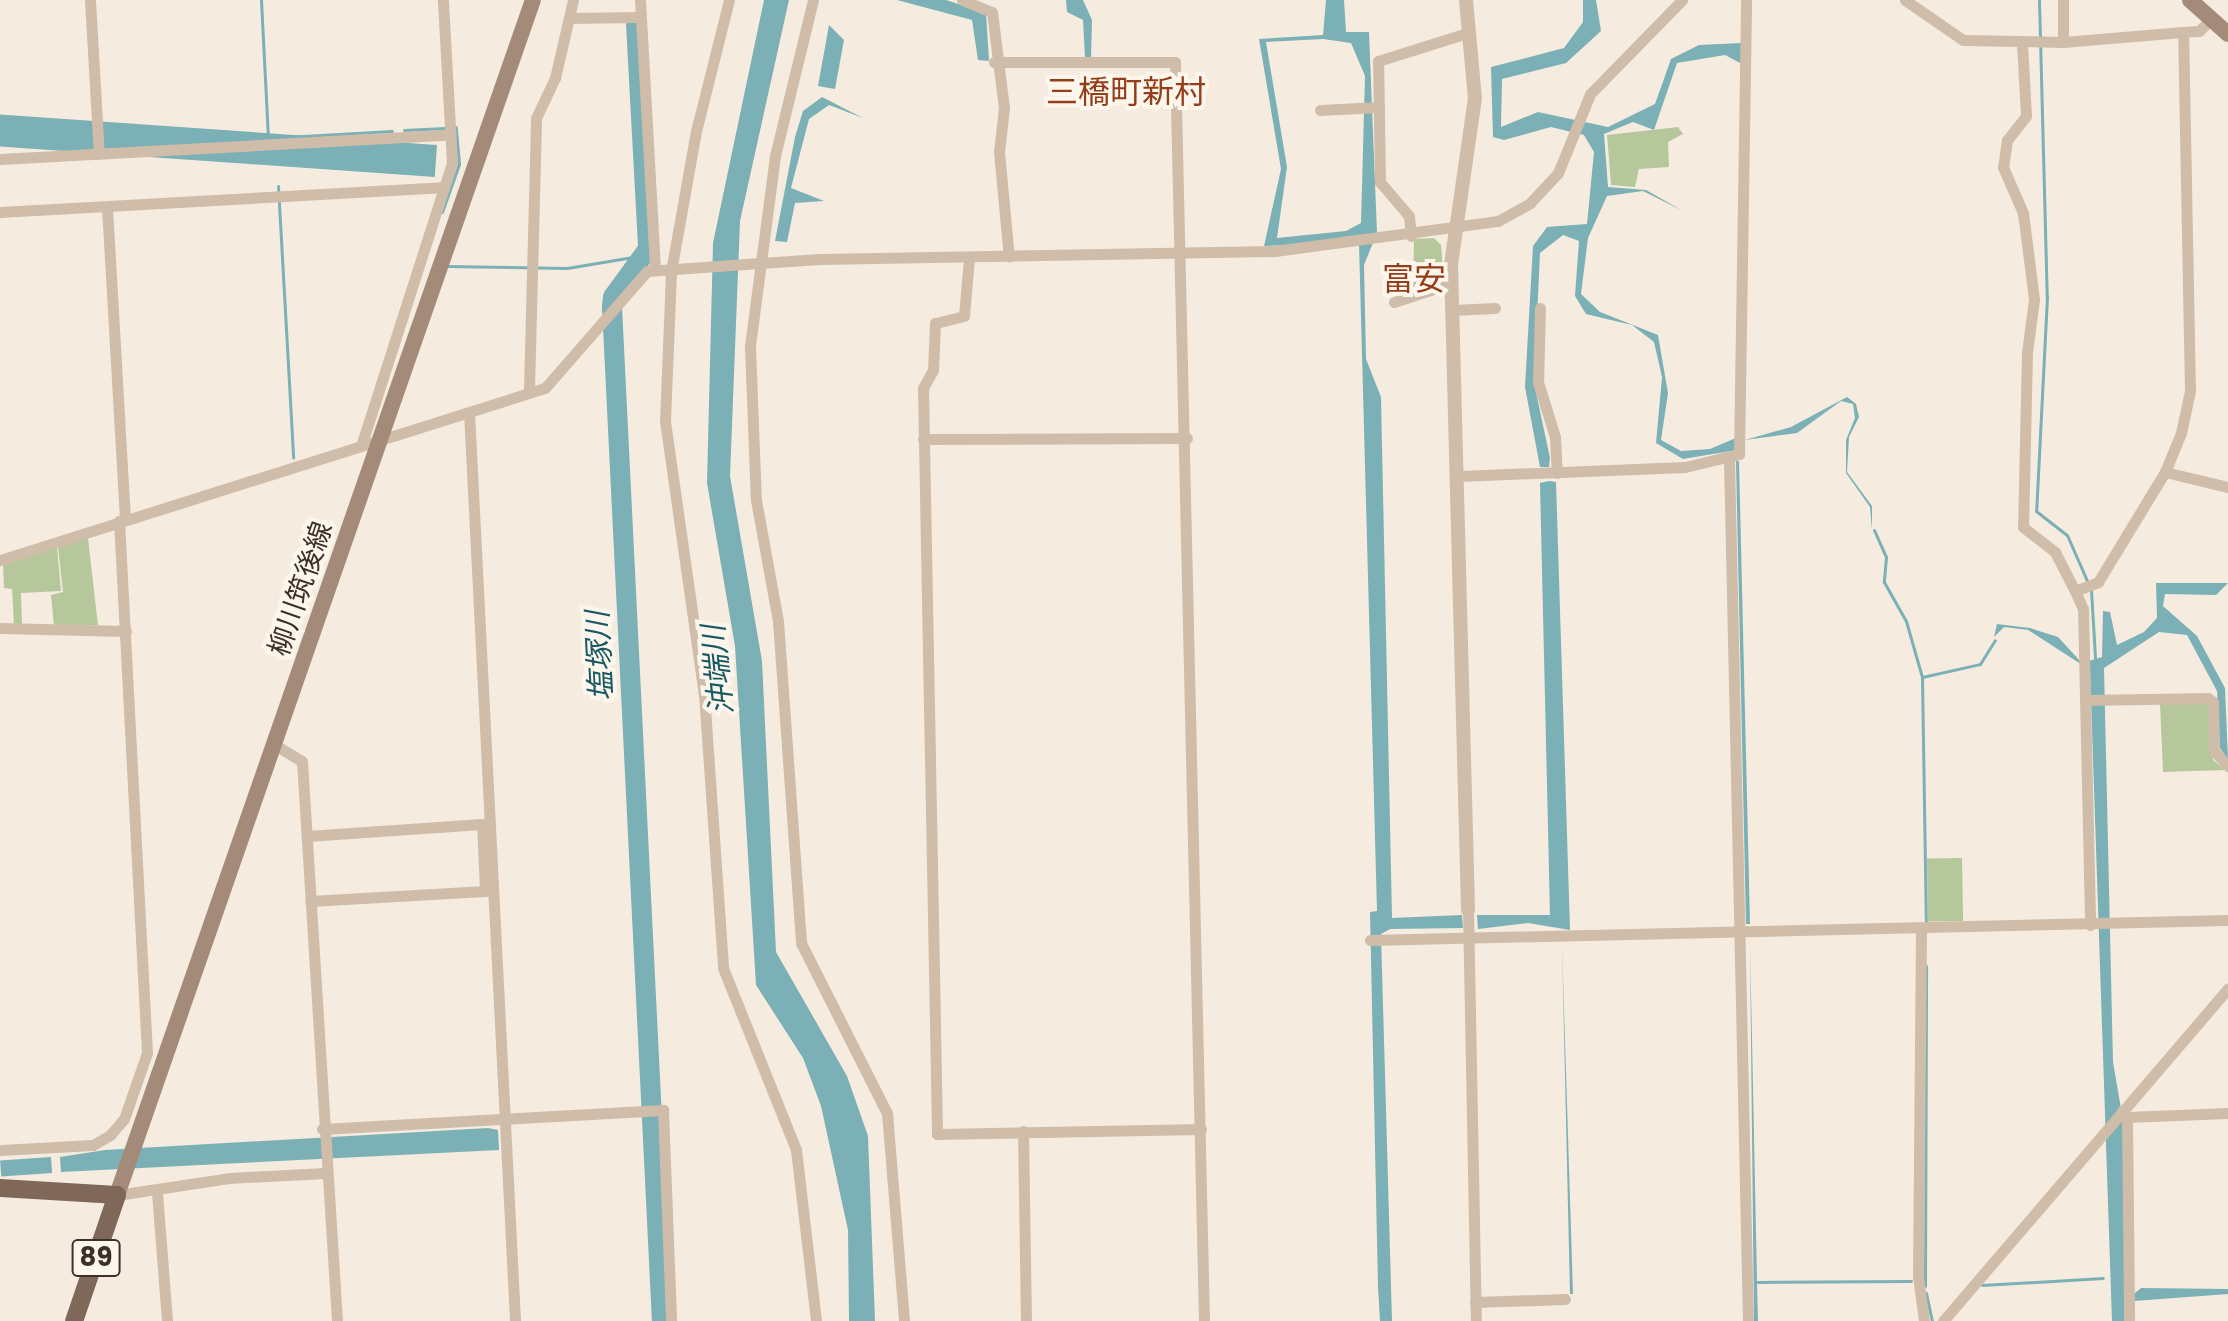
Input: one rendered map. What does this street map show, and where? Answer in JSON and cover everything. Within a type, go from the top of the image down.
[{"type":"main road","name":"柳川筑後線","points":[[117,1195],[275,745],[370,441],[533,0]]},
{"type":"main road","points":[[2190,0],[2228,34]]},
{"type":"main road","name":"89","points":[[0,1188],[117,1195],[74,1321]]},
{"type":"street","points":[[90,0],[99,154]]},
{"type":"street","points":[[370,441],[442,187],[452,163],[443,0]]},
{"type":"street","points":[[529,389],[536,118],[555,78],[573,0]]},
{"type":"street","points":[[640,0],[655,269]]},
{"type":"street","points":[[729,0],[696,131],[672,269],[665,421],[704,694],[723,968],[796,1150],[816,1321]]},
{"type":"street","points":[[813,0],[775,156],[756,265],[750,347],[756,500],[778,621],[801,943],[887,1113],[904,1321]]},
{"type":"street","points":[[962,0],[992,12],[994,62],[1004,108],[999,152],[1009,257]]},
{"type":"street","points":[[1466,0],[1473,120],[1453,229],[1452,283],[1460,476],[1476,1321]]},
{"type":"street","points":[[0,560],[469,412],[555,381],[637,275],[655,269],[1275,251],[1411,236],[1498,221],[1530,203],[1558,173],[1578,116],[1590,94],[1682,0]]},
{"type":"street","points":[[1460,476],[1555,473],[1729,459],[1739,454],[1746,0]]},
{"type":"street","points":[[1905,0],[1963,40],[2022,44],[2199,31],[2211,19]]},
{"type":"street","points":[[2063,0],[2063,42]]},
{"type":"street","points":[[569,18],[640,17]]},
{"type":"street","points":[[1411,236],[1409,216],[1380,182],[1378,61],[1470,32]]},
{"type":"street","points":[[2075,591],[2098,582],[2165,472],[2190,391],[2183,32]]},
{"type":"street","points":[[2022,44],[2026,116],[2007,140],[2003,167],[2023,213],[2034,299],[2027,353],[2023,527],[2055,552],[2083,609],[2090,925]]},
{"type":"street","points":[[994,62],[1175,62],[1187,438],[1204,1321]]},
{"type":"street","points":[[1320,110],[1379,107]]},
{"type":"street","points":[[0,159],[450,135]]},
{"type":"street","points":[[1380,162],[1395,160]]},
{"type":"street","points":[[0,212],[442,187]]},
{"type":"street","points":[[0,1150],[93,1145],[110,1135],[124,1119],[147,1053],[107,207]]},
{"type":"street","points":[[969,258],[964,316],[935,323],[933,370],[923,388],[937,1134],[1201,1129]]},
{"type":"street","points":[[1394,302],[1452,283]]},
{"type":"street","points":[[1453,310],[1495,308]]},
{"type":"street","points":[[1540,308],[1538,382],[1555,437],[1555,473]]},
{"type":"street","points":[[469,412],[508,1119],[515,1321]]},
{"type":"street","points":[[923,439],[1187,438]]},
{"type":"street","points":[[1729,459],[1748,1321]]},
{"type":"street","points":[[2165,472],[2228,487]]},
{"type":"street","points":[[0,628],[126,631]]},
{"type":"street","points":[[2085,700],[2208,698],[2213,702],[2214,751],[2228,766]]},
{"type":"street","points":[[275,745],[302,761],[322,1133],[336,1233],[337,1321]]},
{"type":"street","points":[[307,836],[482,824],[485,891],[310,901]]},
{"type":"street","points":[[1370,940],[1469,934],[1740,934],[2228,920]]},
{"type":"street","points":[[1921,930],[1918,1276],[1924,1321]]},
{"type":"street","points":[[1943,1321],[2228,988]]},
{"type":"street","points":[[322,1133],[663,1110],[671,1321]]},
{"type":"street","points":[[2123,1113],[2228,1113]]},
{"type":"street","points":[[2123,1113],[2129,1321]]},
{"type":"street","points":[[1023,1131],[1026,1321]]},
{"type":"street","points":[[117,1195],[157,1193],[229,1178],[325,1168]]},
{"type":"street","points":[[157,1193],[167,1321]]},
{"type":"street","points":[[1475,1302],[1565,1299]]},
{"type":"green space","points":[[1678,127],[1683,134],[1668,142],[1669,167],[1639,169],[1635,187],[1611,185],[1607,135]]},
{"type":"green space","points":[[1434,238],[1441,245],[1444,282],[1413,288],[1414,239]]},
{"type":"green space","points":[[88,538],[98,625],[54,626],[51,595],[63,592],[58,547]]},
{"type":"green space","points":[[57,547],[61,591],[21,593],[22,624],[14,625],[12,589],[4,588],[3,564]]},
{"type":"green space","points":[[2209,701],[2213,760],[2225,770],[2163,772],[2160,704]]},
{"type":"green space","points":[[1962,858],[1963,921],[1928,922],[1927,859]]},
{"type":"water","name":"沖端川","points":[[764,0],[789,0],[740,221],[730,476],[762,661],[776,952],[847,1076],[868,1136],[875,1321],[849,1321],[848,1230],[821,1106],[803,1058],[756,985],[735,646],[707,483],[713,243]]},
{"type":"water","points":[[897,0],[946,0],[986,13],[989,61],[978,60],[972,20]]},
{"type":"water","points":[[1066,0],[1083,0],[1092,20],[1091,58],[1085,58],[1083,20],[1067,12]]},
{"type":"water","points":[[1326,0],[1344,0],[1346,32],[1369,32],[1377,233],[1364,265],[1366,359],[1381,397],[1392,918],[1462,915],[1463,928],[1390,929],[1381,934],[1392,1321],[1380,1321],[1378,1287],[1370,912],[1377,911],[1359,243],[1264,246],[1281,169],[1259,39],[1323,35]],"holes":[[[1323,39],[1351,43],[1365,76],[1361,223],[1346,231],[1277,238],[1287,167],[1266,42]]]},
{"type":"water","points":[[1583,0],[1596,0],[1601,31],[1566,63],[1502,79],[1501,127],[1538,112],[1608,127],[1655,104],[1671,59],[1699,45],[1741,43],[1742,64],[1725,55],[1677,63],[1654,130],[1633,122],[1604,134],[1608,187],[1646,190],[1683,211],[1643,191],[1607,196],[1588,238],[1581,294],[1600,312],[1658,335],[1668,393],[1661,440],[1681,451],[1710,449],[1738,437],[1737,450],[1683,459],[1656,443],[1662,377],[1654,342],[1632,325],[1586,314],[1575,296],[1579,241],[1563,235],[1540,253],[1534,383],[1550,458],[1549,467],[1540,467],[1525,387],[1533,246],[1547,227],[1587,224],[1594,152],[1584,135],[1551,127],[1504,140],[1493,137],[1491,67],[1564,48],[1583,22]]},
{"type":"water","points":[[829,25],[844,40],[835,89],[818,86]]},
{"type":"water","points":[[822,97],[863,118],[829,105],[809,119],[791,188],[824,201],[795,203],[787,242],[775,241],[803,111]]},
{"type":"water","points":[[0,114],[437,145],[435,177],[0,147]]},
{"type":"water","points":[[1847,397],[1856,404],[1859,417],[1849,437],[1847,472],[1872,506],[1872,530],[1870,507],[1846,473],[1846,440],[1855,418],[1853,404],[1841,401],[1797,433],[1745,440],[1791,427]]},
{"type":"water","points":[[1736,461],[1739,461],[1750,924],[1746,924]]},
{"type":"water","points":[[1556,482],[1570,930],[1528,923],[1478,929],[1477,915],[1550,915],[1540,483]]},
{"type":"water","points":[[2156,583],[2228,583],[2216,595],[2165,594],[2163,606],[2197,636],[2225,688],[2228,760],[2220,748],[2217,691],[2187,635],[2159,632],[2104,668],[2113,1062],[2124,1126],[2134,1294],[2141,1288],[2228,1289],[2228,1294],[2134,1301],[2134,1295],[2124,1321],[2112,1321],[2090,670],[2028,630],[2004,627],[1994,637],[1997,624],[2030,628],[2058,637],[2082,663],[2102,657],[2103,611],[2110,612],[2117,645],[2144,632],[2157,618]]},
{"type":"water","points":[[1750,942],[1757,1282],[1758,1321],[1754,1321]]},
{"type":"water","points":[[1562,945],[1573,1294],[1570,1294]]},
{"type":"water","points":[[488,1128],[498,1130],[499,1150],[61,1172],[60,1157],[105,1150]]},
{"type":"water","points":[[51,1157],[52,1173],[1,1177],[0,1161]]},
{"type":"waterway","points":[[261,0],[268,138],[392,131]]},
{"type":"waterway","points":[[2039,0],[2047,297],[2036,511],[2067,535],[2088,583]]},
{"type":"waterway","name":"塩塚川","points":[[636,24],[648,249],[613,297],[612,307],[662,1321]]},
{"type":"waterway","points":[[442,212],[459,164],[456,127]]},
{"type":"waterway","points":[[404,130],[445,128]]},
{"type":"waterway","points":[[278,186],[293,458]]},
{"type":"waterway","points":[[446,266],[567,268],[645,255]]},
{"type":"waterway","points":[[1874,530],[1886,557],[1884,582],[1906,621],[1922,677],[1926,922]]},
{"type":"waterway","points":[[2091,590],[2095,658]]},
{"type":"waterway","points":[[1922,677],[1980,664],[1995,640]]},
{"type":"waterway","points":[[1925,1286],[1926,966]]},
{"type":"waterway","points":[[1982,1285],[2103,1278]]},
{"type":"waterway","points":[[1757,1282],[1911,1281]]},
{"type":"waterway","points":[[1926,1293],[1932,1321]]},
{"type":"district","name":"三橋町新村","points":[[1126,92]]},
{"type":"district","name":"富安","points":[[1414,279]]}]
